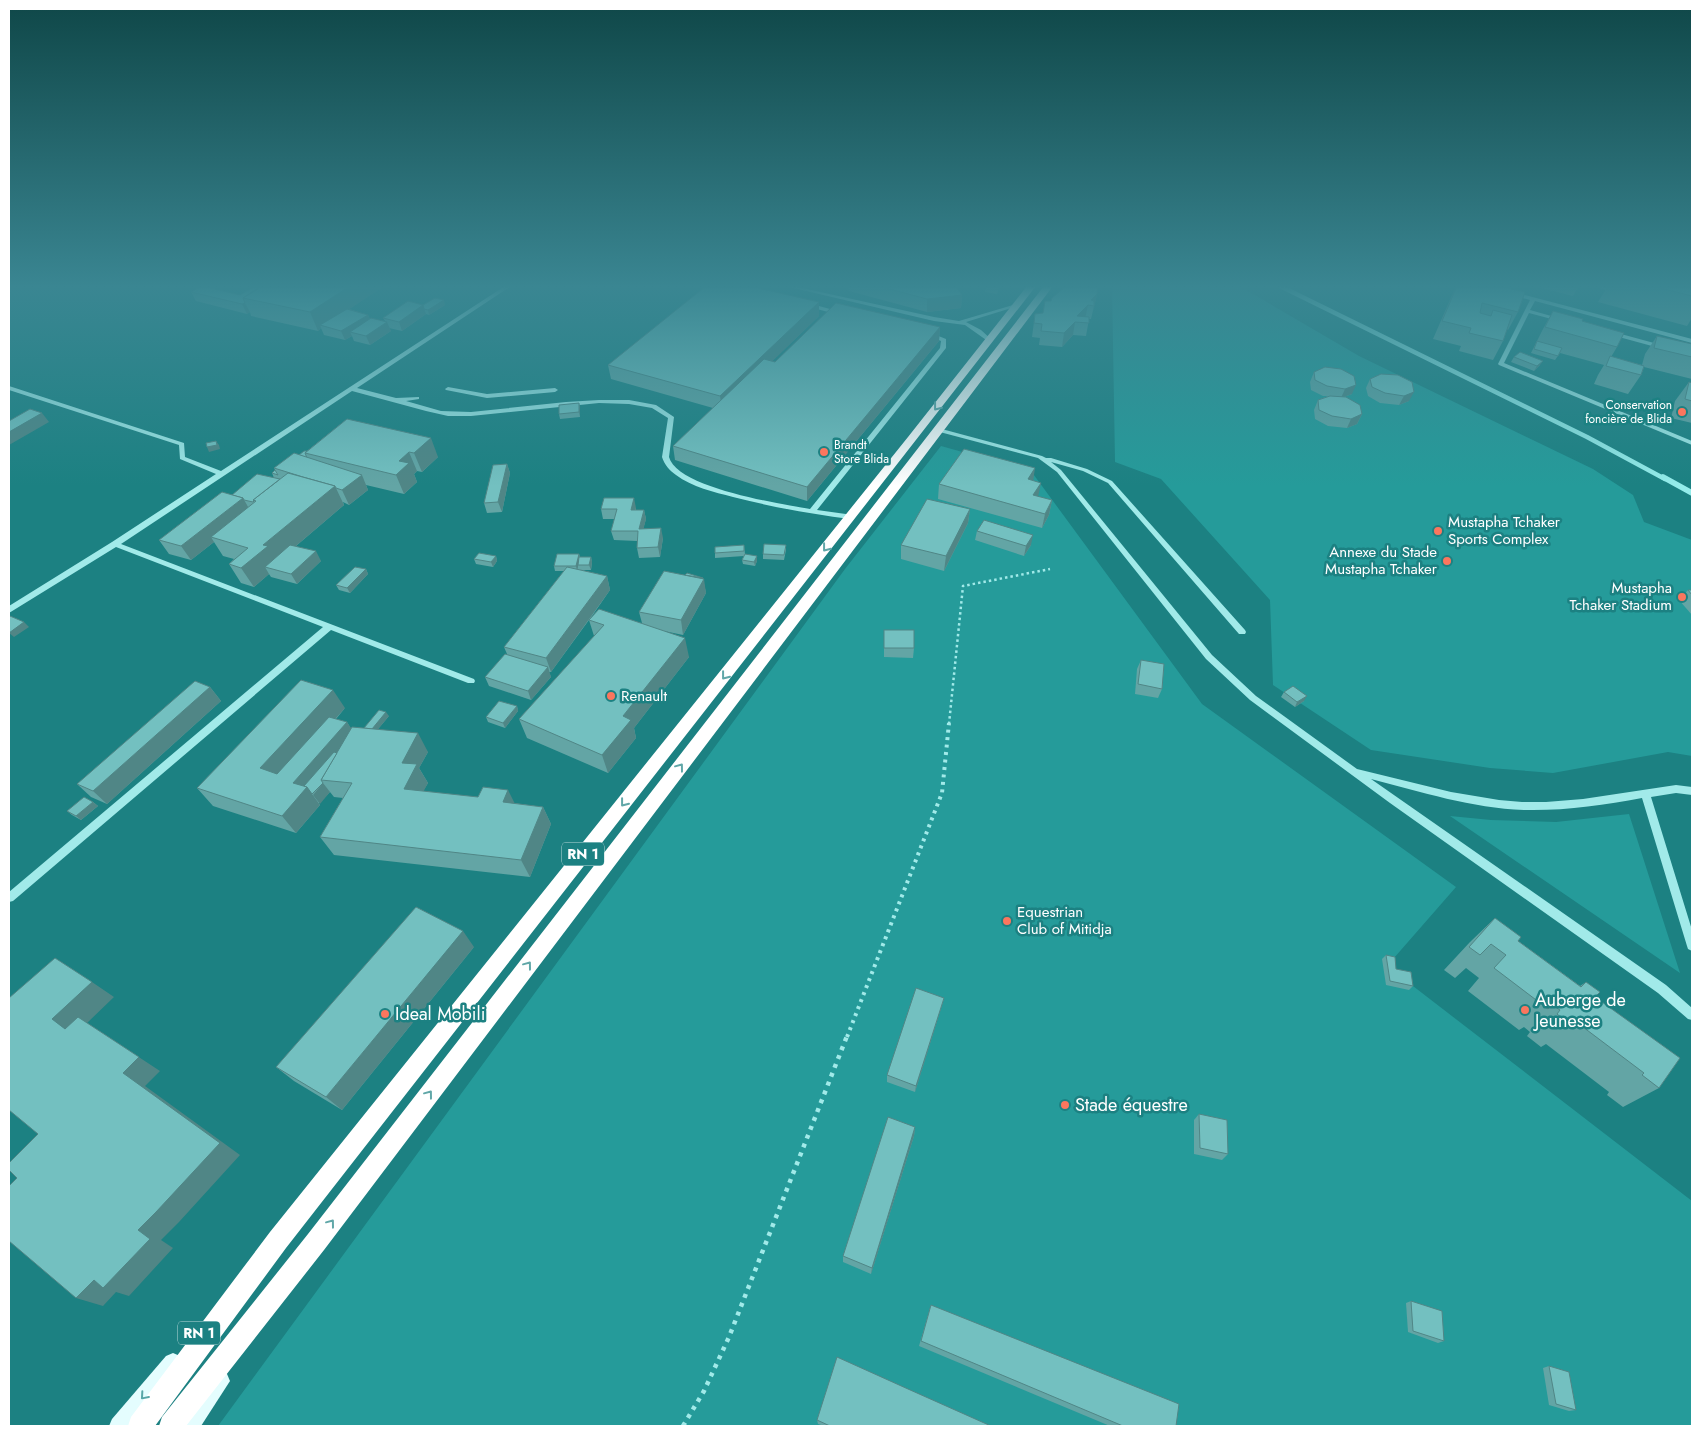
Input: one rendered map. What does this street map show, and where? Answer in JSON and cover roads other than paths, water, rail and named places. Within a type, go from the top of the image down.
[{"type":"highway","name":"RN 1","points":[[140,1426],[278,1240],[978,353]]},
{"type":"highway","name":"RN 1","points":[[170,1426],[316,1242],[997,353]]},
{"type":"main road","name":"RN 1","points":[[119,1426],[278,1240]]},
{"type":"main road","name":"RN 1","points":[[189,1426],[316,1242]]},
{"type":"street","points":[[9,610],[115,544],[407,353]]},
{"type":"street","points":[[811,512],[939,353]]},
{"type":"street","points":[[1507,353],[1502,364],[1692,443]]},
{"type":"street","points":[[9,388],[182,444],[182,458],[222,474]]},
{"type":"street","points":[[352,389],[435,412],[454,414],[584,402],[621,402],[650,405],[664,410],[672,418],[672,428],[666,456],[670,468],[678,474],[699,484],[752,500],[811,512],[850,517]]},
{"type":"street","points":[[448,389],[487,396],[554,390]]},
{"type":"street","points":[[396,400],[417,398]]},
{"type":"street","points":[[938,430],[1085,470],[1110,482],[1242,632]]},
{"type":"street","points":[[1040,457],[1059,471],[1209,657],[1253,698],[1353,771],[1662,989],[1692,1016]]},
{"type":"street","points":[[115,544],[471,681]]},
{"type":"street","points":[[9,898],[329,627]]},
{"type":"street","points":[[1353,771],[1466,798],[1506,804],[1546,806],[1676,789],[1692,791]]},
{"type":"street","points":[[1645,794],[1692,946]]},
{"type":"waterway","points":[[1416,353],[1587,437],[1665,479]]},
{"type":"waterway","points":[[1663,477],[1692,493]]},
{"type":"place","name":"Conservation foncière de Blida","points":[[1682,412]]},
{"type":"place","name":"Brandt Store Blida","points":[[824,452]]},
{"type":"place","name":"Mustapha Tchaker Sports Complex","points":[[1438,531]]},
{"type":"place","name":"Annexe du Stade Mustapha Tchaker","points":[[1447,561]]},
{"type":"place","name":"Mustapha Tchaker Stadium","points":[[1682,597]]},
{"type":"place","name":"Renault","points":[[611,696]]},
{"type":"place","name":"Equestrian Club of Mitidja","points":[[1007,921]]},
{"type":"place","name":"Auberge de Jeunesse","points":[[1525,1010]]},
{"type":"place","name":"Ideal Mobili","points":[[385,1014]]},
{"type":"place","name":"Stade équestre","points":[[1065,1105]]}]
